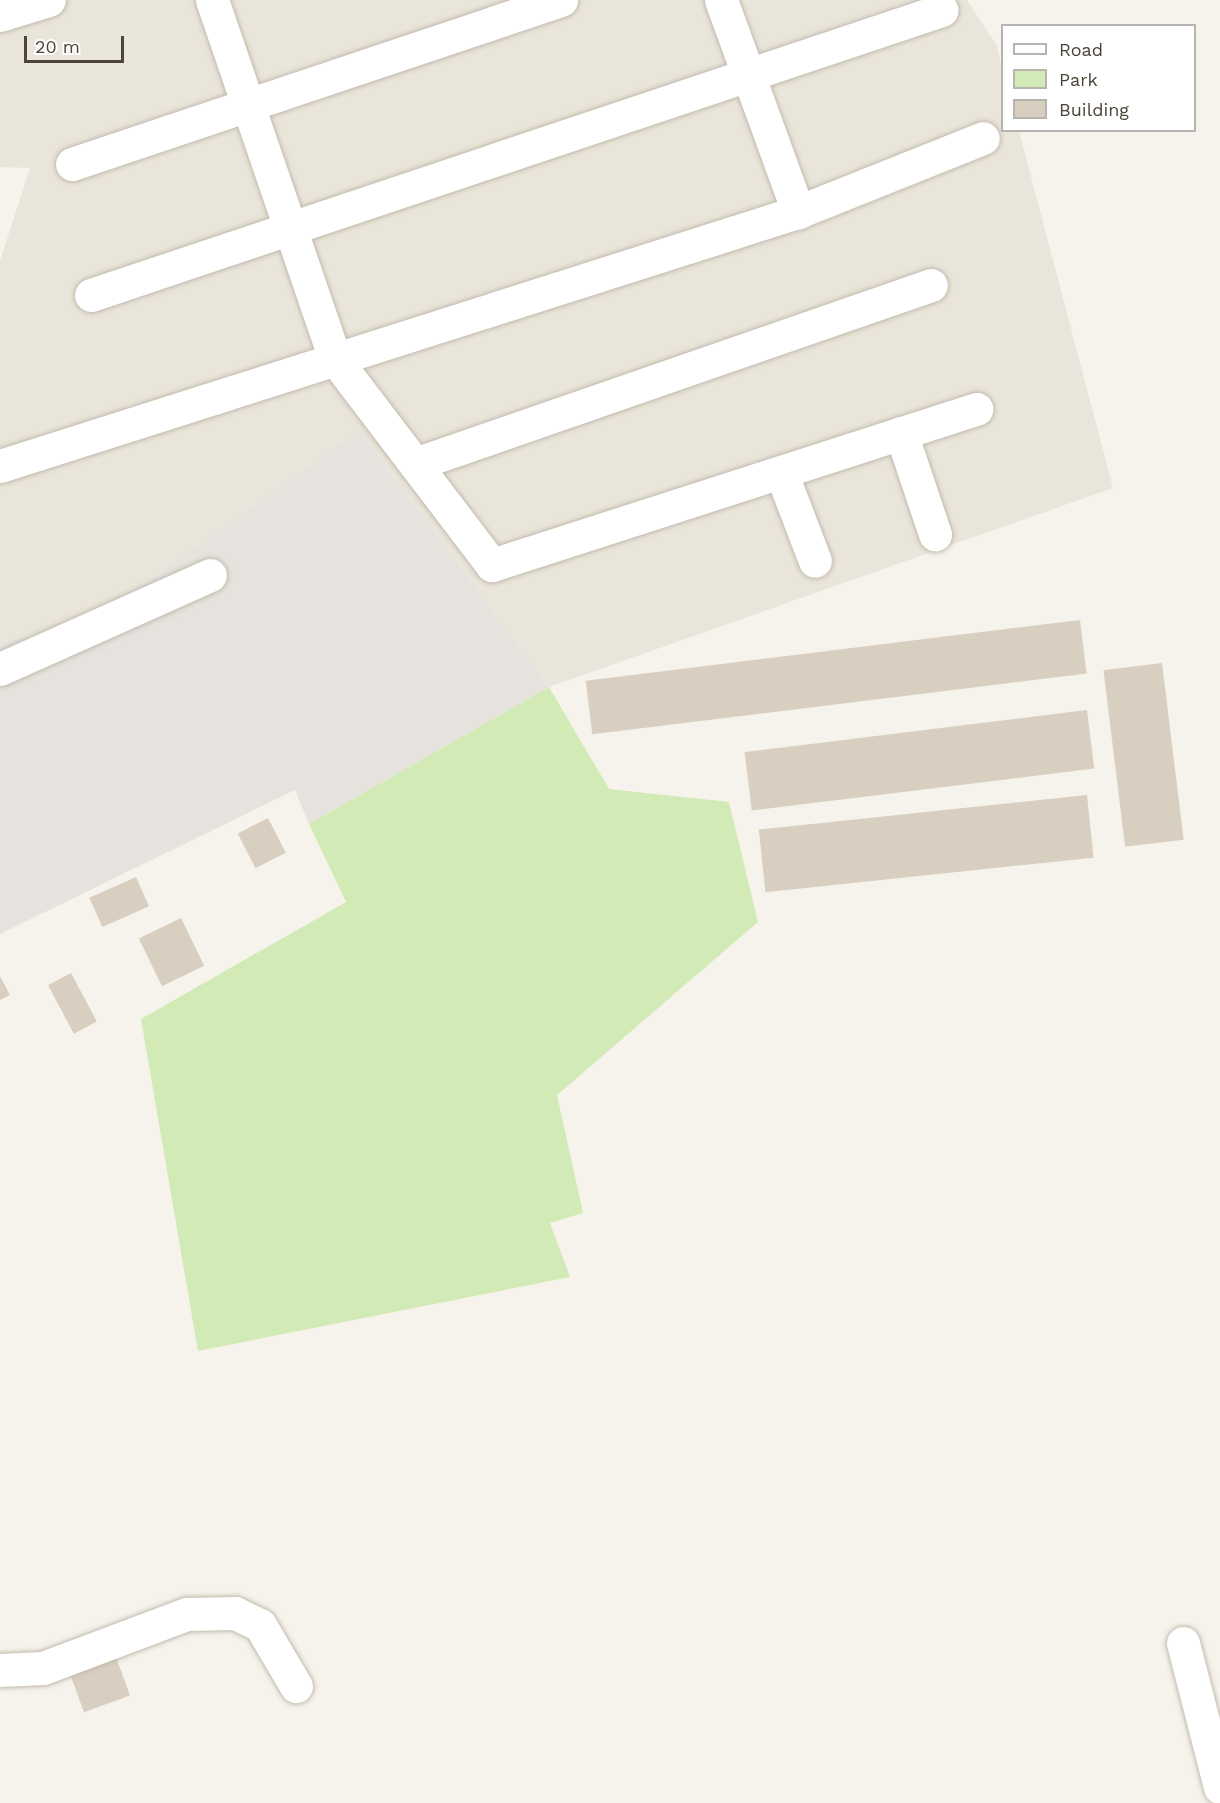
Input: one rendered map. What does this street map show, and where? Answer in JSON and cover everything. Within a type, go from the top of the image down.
[{"type":"street","points":[[0,15],[49,0]]},
{"type":"street","points":[[212,0],[245,106],[335,359],[492,565],[976,409]]},
{"type":"street","points":[[72,164],[561,0]]},
{"type":"street","points":[[721,0],[798,212]]},
{"type":"street","points":[[91,295],[942,10]]},
{"type":"street","points":[[0,466],[798,212],[983,138]]},
{"type":"street","points":[[415,464],[931,285]]},
{"type":"street","points":[[901,433],[935,534]]},
{"type":"street","points":[[781,472],[815,561]]},
{"type":"street","points":[[0,669],[210,576]]},
{"type":"street","points":[[0,1670],[43,1668],[188,1614],[235,1613],[260,1625],[296,1686]]},
{"type":"street","points":[[1183,1643],[1220,1787]]},
{"type":"shaded area","points":[[0,0],[967,0],[997,46],[1001,64],[1001,132],[1019,132],[1113,488],[549,687],[359,430],[129,595],[0,646],[0,261],[30,168],[0,167]]},
{"type":"shaded area","points":[[359,430],[549,687],[309,824],[295,790],[0,934],[0,646],[129,595]]},
{"type":"green space","points":[[549,687],[609,789],[729,802],[758,922],[557,1095],[583,1213],[550,1223],[570,1277],[198,1351],[141,1019],[346,902],[309,824]]},
{"type":"building","points":[[1080,620],[1087,674],[592,734],[586,681]]},
{"type":"building","points":[[1162,663],[1184,840],[1125,847],[1103,670]]},
{"type":"building","points":[[1087,710],[1094,769],[752,811],[745,752]]},
{"type":"building","points":[[1087,795],[1094,858],[765,892],[759,829]]},
{"type":"building","points":[[268,818],[286,853],[255,868],[238,833]]},
{"type":"building","points":[[136,877],[149,906],[102,927],[89,898]]},
{"type":"building","points":[[181,918],[204,966],[162,986],[139,939]]},
{"type":"building","points":[[71,973],[97,1022],[74,1034],[48,985]]},
{"type":"building","points":[[0,976],[10,995],[0,1000]]},
{"type":"building","points":[[116,1657],[130,1696],[84,1712],[70,1674]]}]
